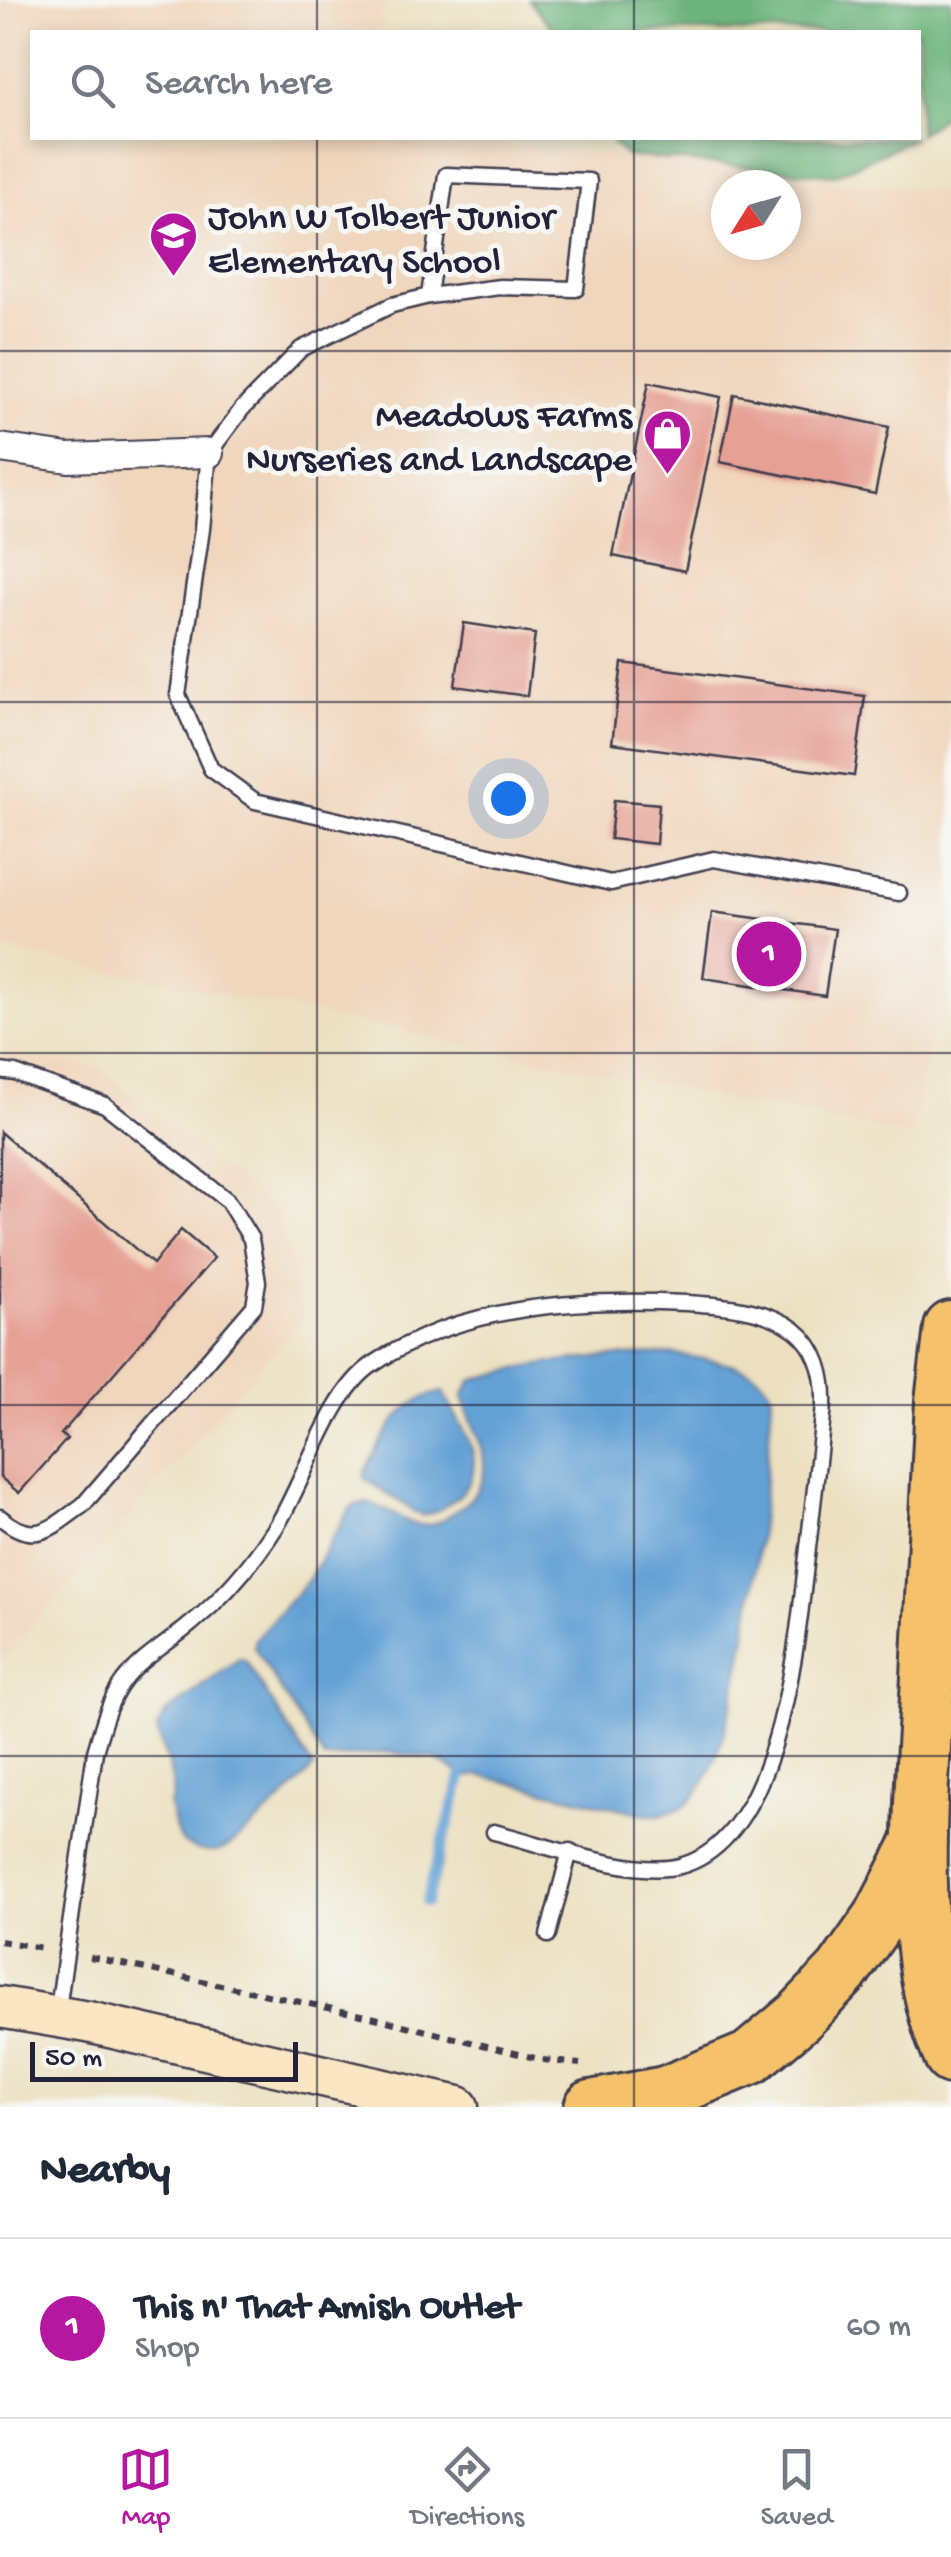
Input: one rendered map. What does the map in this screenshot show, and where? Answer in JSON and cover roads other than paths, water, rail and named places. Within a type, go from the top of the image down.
[{"type":"highway","points":[[951,1328],[942,1401],[919,1843],[926,1960],[940,2034],[951,2057]]},
{"type":"highway","points":[[590,2086],[665,2093],[750,2058],[800,2016],[842,1972],[880,1918],[919,1843]]},
{"type":"main road","points":[[0,2007],[56,2016],[458,2107]]},
{"type":"street","points":[[0,448],[68,458],[209,453]]},
{"type":"lane","points":[[429,296],[446,175],[589,181],[576,289],[500,287],[429,296],[392,306],[302,349],[242,408],[209,453],[178,695],[211,769],[255,801],[611,884],[714,860],[898,893]]},
{"type":"lane","points":[[0,1071],[105,1105],[228,1200],[250,1239],[258,1282],[254,1306],[82,1506],[48,1530],[32,1534],[13,1528],[0,1518]]},
{"type":"lane","points":[[56,2016],[95,1752],[105,1717],[121,1684],[197,1620],[247,1568],[277,1525],[336,1409],[361,1373],[420,1338],[459,1324],[577,1302],[706,1304],[782,1322],[812,1350],[823,1378],[824,1405],[796,1653],[774,1744],[743,1816],[719,1843],[680,1866],[637,1868],[494,1832]]},
{"type":"lane","points":[[548,1935],[570,1851]]},
{"type":"water","points":[[674,1354],[745,1369],[766,1385],[772,1397],[758,1546],[739,1670],[710,1771],[691,1800],[672,1812],[649,1815],[478,1775],[466,1777],[433,1758],[388,1752],[324,1759],[254,1647],[255,1639],[309,1579],[349,1510],[368,1503],[411,1523],[433,1524],[473,1497],[482,1482],[484,1460],[463,1396],[471,1381],[571,1360]]},
{"type":"water","points":[[443,1392],[471,1446],[473,1472],[452,1501],[421,1516],[364,1478],[365,1472],[386,1433],[404,1411]]},
{"type":"water","points":[[239,1659],[245,1660],[313,1768],[228,1846],[219,1851],[195,1849],[185,1845],[177,1834],[169,1805],[172,1778],[157,1730],[165,1714]]},
{"type":"waterway","points":[[426,1902],[462,1775]]},
{"type":"place","name":"John W Tolbert Junior Elementary School","points":[[173,278]]},
{"type":"place","name":"Meadows Farms Nurseries and Landscape","points":[[667,476]]},
{"type":"place","name":"This n' That Amish Outlet","points":[[769,954]]}]
